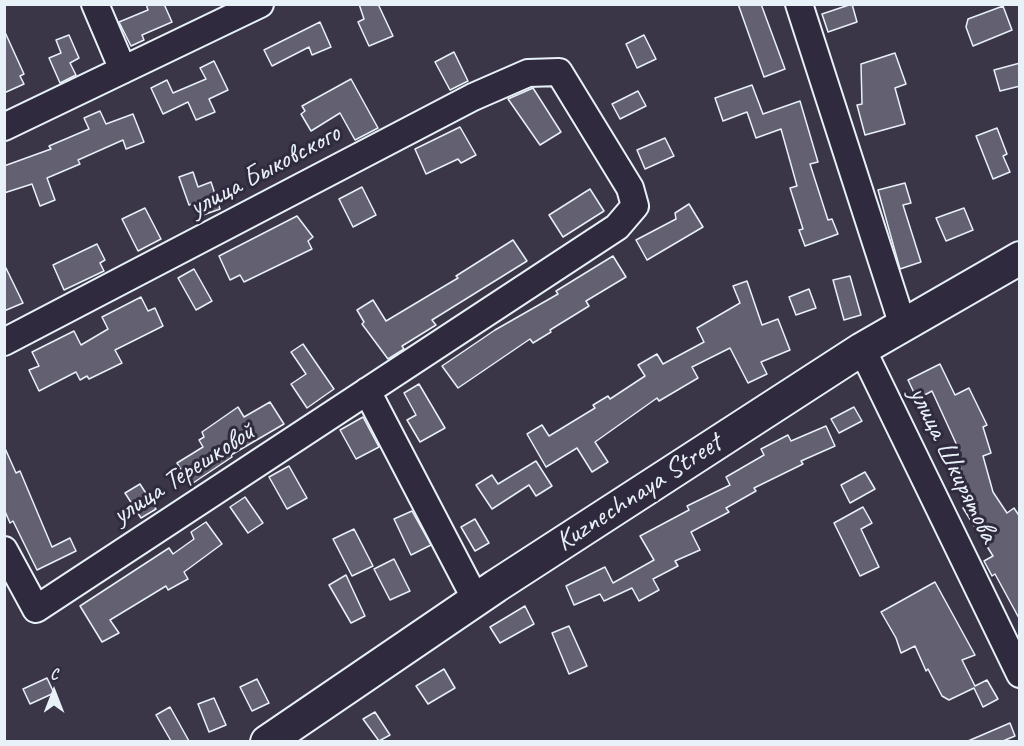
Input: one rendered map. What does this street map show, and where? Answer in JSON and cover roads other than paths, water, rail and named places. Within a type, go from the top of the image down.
[{"type":"main road","name":"Kuznechnaya Street","points":[[267,741],[476,600],[862,349],[1020,258]]},
{"type":"street","points":[[95,4],[123,70]]},
{"type":"street","points":[[4,127],[260,4]]},
{"type":"street","points":[[799,4],[903,326]]},
{"type":"street","name":"улица Терешковой","points":[[4,550],[36,609],[617,227],[635,206],[630,188],[559,72]]},
{"type":"street","name":"улица Быковского","points":[[4,342],[473,97],[528,73],[559,72]]},
{"type":"street","name":"улица Шкирятова","points":[[862,349],[1020,674]]},
{"type":"street","points":[[367,391],[476,600]]}]
